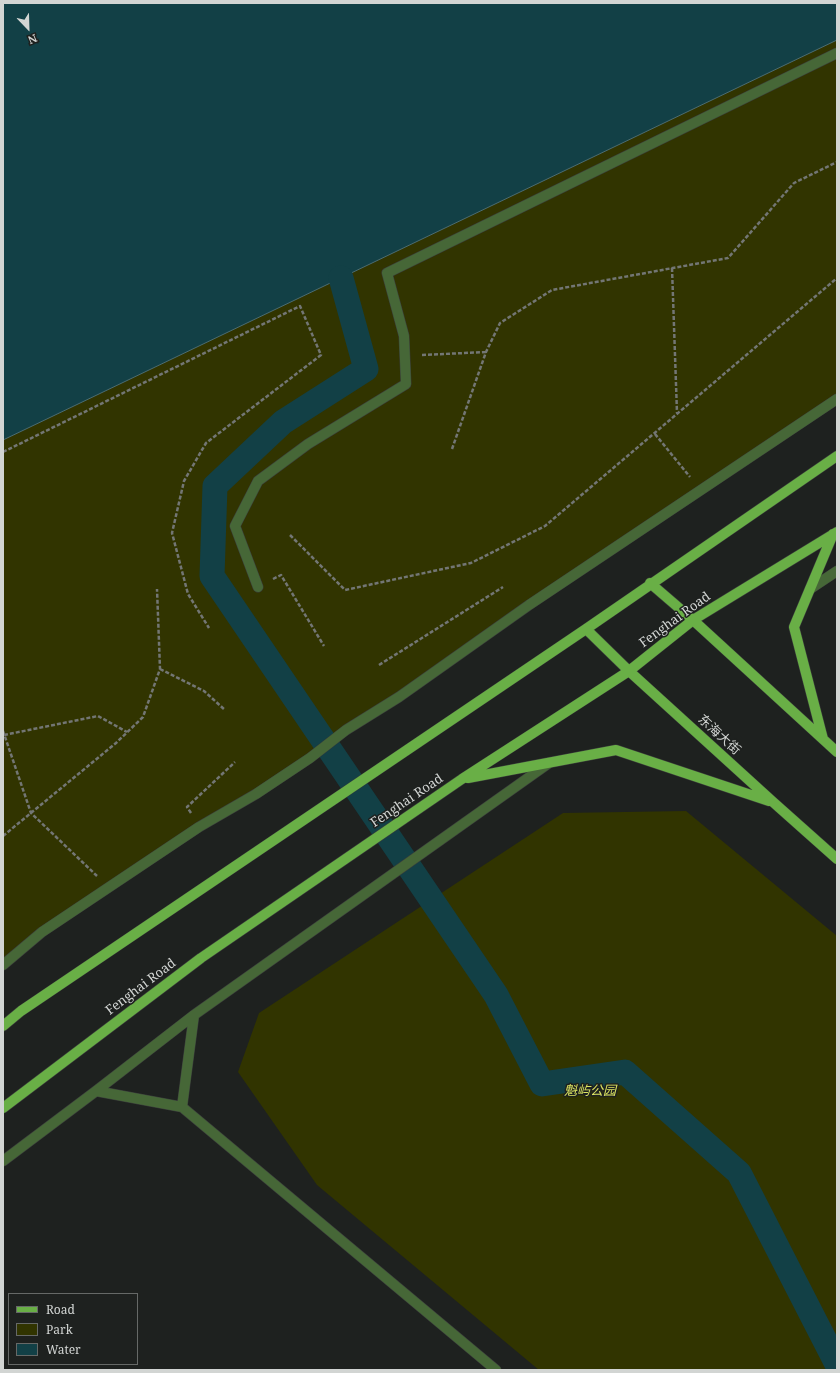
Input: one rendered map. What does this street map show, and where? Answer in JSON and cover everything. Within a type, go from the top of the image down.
[{"type":"main road","points":[[3,1026],[21,1011],[586,629],[650,583],[837,456]]},
{"type":"main road","points":[[823,739],[794,628],[835,533]]},
{"type":"main road","name":"Fenghai Road","points":[[3,1108],[200,958],[462,779],[629,671],[693,620],[835,533]]},
{"type":"main road","points":[[650,583],[693,620],[837,752]]},
{"type":"main road","name":"东海大街","points":[[586,629],[629,671],[837,859]]},
{"type":"main road","points":[[462,779],[616,750],[773,802]]},
{"type":"street","points":[[258,587],[235,526],[258,481],[308,444],[406,384],[404,336],[387,272],[837,53]]},
{"type":"street","points":[[3,965],[42,932],[199,827],[256,794],[310,758],[346,730],[399,697],[529,605],[837,399]]},
{"type":"street","points":[[810,589],[837,571]]},
{"type":"street","points":[[3,1161],[96,1091],[194,1014],[549,763]]},
{"type":"street","points":[[182,1107],[194,1014]]},
{"type":"street","points":[[96,1091],[182,1107],[496,1370]]},
{"type":"path","points":[[452,449],[486,352],[500,323],[552,290],[728,258],[794,182],[837,162]]},
{"type":"path","points":[[672,268],[677,413]]},
{"type":"path","points":[[290,535],[345,590],[471,563],[545,526],[837,278]]},
{"type":"path","points":[[3,452],[300,306],[321,356],[206,443],[184,481],[172,533],[188,594],[209,628]]},
{"type":"path","points":[[405,356],[486,352]]},
{"type":"path","points":[[655,434],[701,490]]},
{"type":"path","points":[[258,587],[281,575],[324,646]]},
{"type":"path","points":[[379,665],[503,587]]},
{"type":"path","points":[[3,836],[143,717],[160,669],[157,588]]},
{"type":"path","points":[[160,669],[204,691],[225,710]]},
{"type":"path","points":[[108,888],[31,813],[4,733],[98,716],[127,732]]},
{"type":"path","points":[[199,827],[187,807],[235,762]]},
{"type":"green space","points":[[837,40],[837,399],[199,827],[3,965],[3,440]]},
{"type":"green space","name":"魁屿公园","points":[[686,811],[837,936],[837,1370],[539,1370],[317,1185],[238,1072],[259,1013],[563,813]]},
{"type":"water","points":[[3,3],[837,3],[837,40],[3,440]]},
{"type":"waterway","points":[[341,278],[366,369],[283,422],[215,486],[212,576],[496,995],[542,1084],[625,1072],[739,1173],[837,1364]]}]
